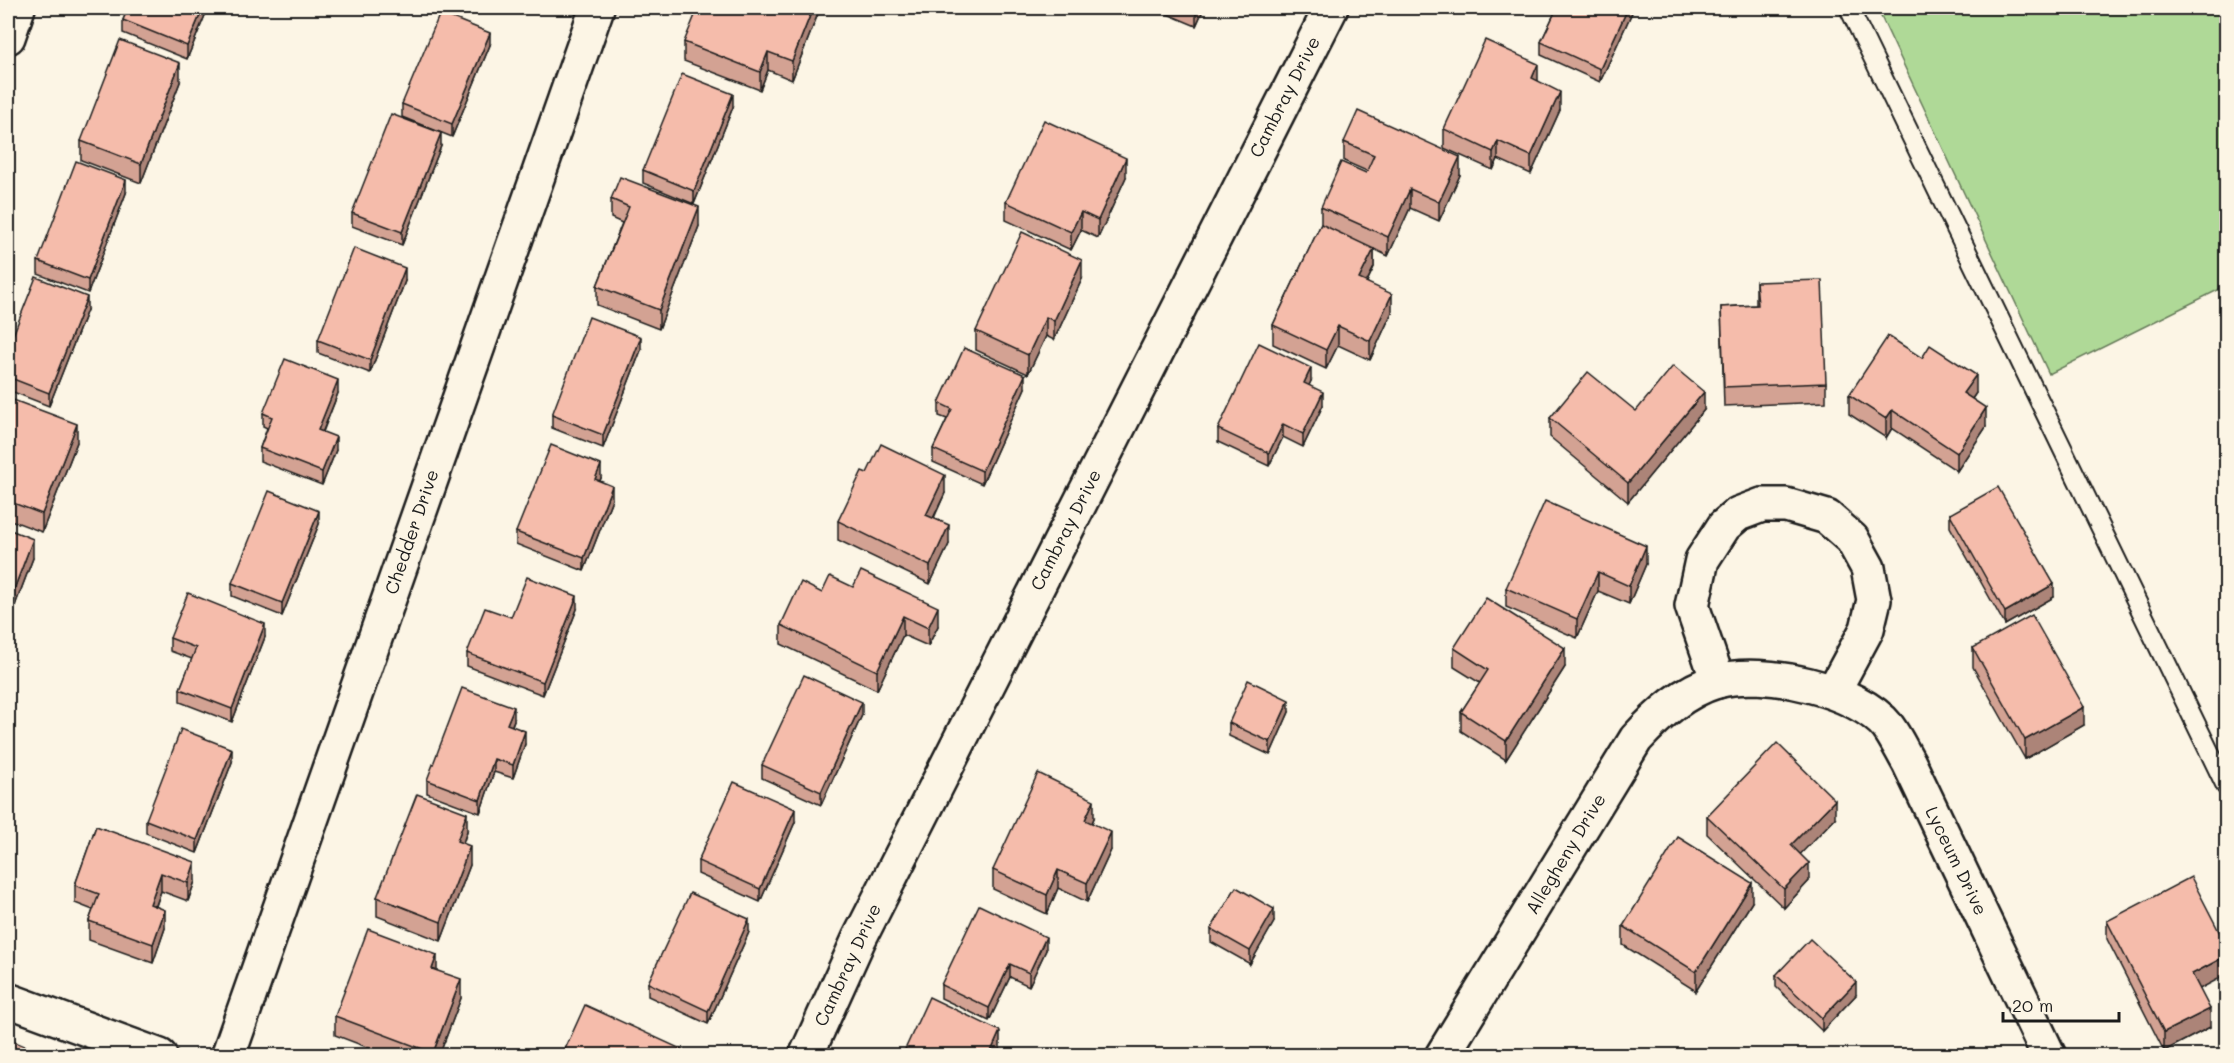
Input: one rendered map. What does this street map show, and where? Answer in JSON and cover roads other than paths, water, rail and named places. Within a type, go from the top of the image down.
[{"type":"street","points":[[8,37],[18,8]]},
{"type":"street","name":"Chedder Drive","points":[[228,1056],[597,8]]},
{"type":"street","name":"Cambray Drive","points":[[806,1056],[864,928],[1331,8]]},
{"type":"street","points":[[1718,681],[1692,606],[1702,560],[1724,526],[1738,514],[1762,505],[1786,505],[1827,517],[1852,539],[1868,568],[1874,600],[1867,629],[1833,692]]},
{"type":"street","name":"Allegheny Drive","points":[[1442,1056],[1636,739],[1660,714],[1688,693],[1718,681],[1754,677]]},
{"type":"street","name":"Lyceum Drive","points":[[1754,677],[1797,682],[1833,692],[1865,707],[1888,726],[1909,763],[2049,1056]]},
{"type":"street","points":[[8,1000],[160,1056]]},
{"type":"lane","points":[[1849,8],[2226,786]]}]
